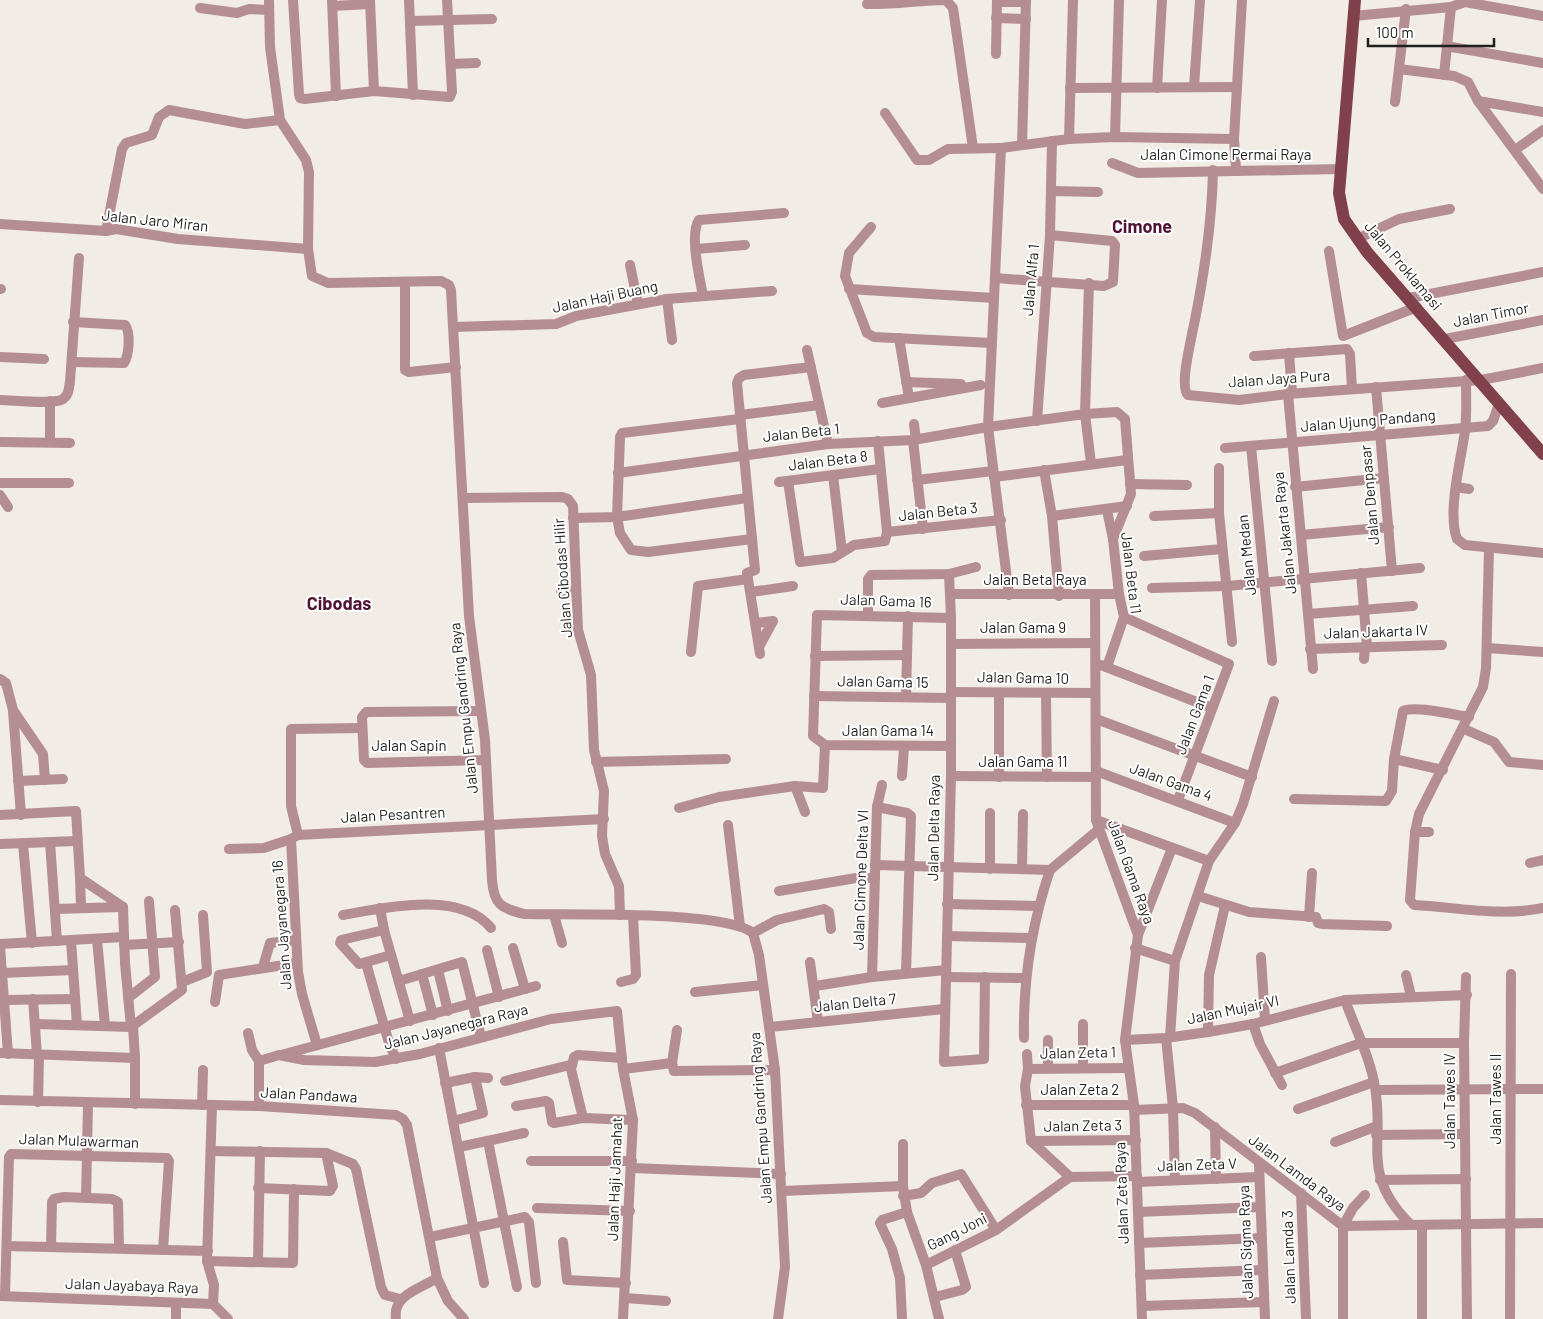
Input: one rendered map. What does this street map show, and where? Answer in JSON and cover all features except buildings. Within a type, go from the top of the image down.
[{"type":"main road","name":"Jalan Proklamasi","points":[[1355,0],[1340,169],[1339,193],[1341,210],[1358,239],[1543,453]]},
{"type":"street","points":[[293,0],[300,98],[304,99],[374,91],[445,98],[452,92],[447,0]]},
{"type":"street","points":[[409,0],[413,95]]},
{"type":"street","points":[[867,4],[896,5],[946,0],[953,8],[973,148]]},
{"type":"street","points":[[1069,138],[1073,0]]},
{"type":"street","points":[[1115,137],[1119,0]]},
{"type":"street","points":[[1157,88],[1162,0]]},
{"type":"street","points":[[1194,88],[1200,0]]},
{"type":"street","points":[[1236,170],[1234,139],[1242,0]]},
{"type":"street","points":[[996,54],[997,1],[1026,1],[1022,145]]},
{"type":"street","points":[[1353,16],[1406,9],[1451,7],[1465,1],[1543,16]]},
{"type":"street","points":[[336,96],[332,3],[370,2],[374,91]]},
{"type":"street","points":[[200,8],[237,13],[268,5]]},
{"type":"street","name":"Jalan Empu Gandring Raya","points":[[268,5],[270,47],[280,120],[308,166],[308,249],[312,276],[328,283],[441,281],[449,285],[454,327],[469,616],[486,760],[492,886],[498,903],[507,909],[524,914],[620,915],[690,919],[740,926],[753,933],[770,1027],[775,1070],[785,1267],[778,1319]]},
{"type":"street","points":[[1444,75],[1451,7]]},
{"type":"street","points":[[1395,102],[1406,9]]},
{"type":"street","points":[[410,21],[492,18]]},
{"type":"street","points":[[996,18],[1026,19]]},
{"type":"street","points":[[1446,46],[1543,63]]},
{"type":"street","points":[[451,64],[476,63]]},
{"type":"street","points":[[1399,69],[1464,79],[1478,101],[1542,187]]},
{"type":"street","points":[[1070,88],[1236,87]]},
{"type":"street","points":[[1478,101],[1543,112]]},
{"type":"street","points":[[106,231],[122,149],[126,143],[152,135],[159,117],[169,110],[245,124],[280,120]]},
{"type":"street","points":[[885,113],[917,160],[929,160],[948,149],[1001,148],[1069,138],[1234,139]]},
{"type":"street","points":[[1515,150],[1543,130]]},
{"type":"street","name":"Jalan Alfa 1","points":[[1037,421],[1050,235],[1052,141]]},
{"type":"street","points":[[1001,148],[992,343],[985,385],[988,427],[1010,595]]},
{"type":"street","name":"Jalan Cimone Permai Raya","points":[[1112,163],[1138,173],[1213,170],[1340,169]]},
{"type":"street","name":"Jalan Jaya Pura","points":[[1213,170],[1210,228],[1201,294],[1186,361],[1185,392],[1192,396],[1239,400],[1290,394],[1481,380],[1543,368]]},
{"type":"street","points":[[1052,191],[1098,192]]},
{"type":"street","points":[[1358,239],[1400,219],[1450,210]]},
{"type":"street","points":[[703,296],[696,249],[696,230],[699,220],[784,212]]},
{"type":"street","name":"Jalan Jaro Miran","points":[[0,224],[106,231],[116,229],[188,240],[308,249]]},
{"type":"street","points":[[870,227],[849,253],[845,276],[867,333],[874,337],[992,343]]},
{"type":"street","points":[[995,278],[1108,285],[1114,280],[1114,242],[1107,238],[1050,235]]},
{"type":"street","points":[[696,249],[745,245]]},
{"type":"street","points":[[1329,251],[1343,336],[1413,303],[1543,272]]},
{"type":"street","points":[[0,400],[61,401],[67,396],[72,362],[79,258]]},
{"type":"street","points":[[630,265],[638,304]]},
{"type":"street","points":[[406,282],[405,370],[409,372],[456,367]]},
{"type":"street","points":[[1089,283],[1086,414],[1092,463]]},
{"type":"street","points":[[849,290],[994,298]]},
{"type":"street","name":"Jalan Haji Buang","points":[[454,327],[556,324],[576,316],[667,299],[772,292]]},
{"type":"street","points":[[667,299],[672,340]]},
{"type":"street","name":"Jalan Timor","points":[[1445,339],[1543,320]]},
{"type":"street","points":[[72,362],[124,363],[128,330],[125,325],[74,322]]},
{"type":"street","points":[[899,338],[909,398]]},
{"type":"street","points":[[807,350],[828,444]]},
{"type":"street","points":[[1254,356],[1349,350],[1352,389]]},
{"type":"street","name":"Jalan Jakarta Raya","points":[[1289,353],[1292,443],[1313,669]]},
{"type":"street","points":[[0,357],[44,359]]},
{"type":"street","points":[[756,623],[773,621],[760,649],[747,572],[755,570],[737,383],[739,378],[811,367]]},
{"type":"street","points":[[1466,380],[1466,428],[1456,487],[1454,526],[1457,539],[1465,545],[1543,552]]},
{"type":"street","points":[[906,382],[985,385]]},
{"type":"street","points":[[882,403],[985,385]]},
{"type":"street","name":"Jalan Denpasar","points":[[1376,387],[1392,571]]},
{"type":"street","points":[[50,401],[50,442]]},
{"type":"street","name":"Jalan Ujung Pandang","points":[[1225,448],[1491,425],[1499,404]]},
{"type":"street","points":[[752,540],[648,552],[631,550],[620,533],[617,517],[620,436],[624,432],[819,405]]},
{"type":"street","name":"Jalan Beta 1","points":[[618,473],[828,444],[915,440],[988,427],[1086,414],[1117,412],[1124,416],[1127,460]]},
{"type":"street","points":[[914,424],[917,480],[924,529]]},
{"type":"street","points":[[882,441],[880,469],[893,532]]},
{"type":"street","points":[[0,442],[70,442]]},
{"type":"street","name":"Jalan Medan","points":[[1251,446],[1272,661]]},
{"type":"street","points":[[917,480],[1044,470],[1127,460],[1131,498],[1113,539]]},
{"type":"street","points":[[1219,468],[1219,513],[1232,642]]},
{"type":"street","name":"Jalan Beta 8","points":[[800,562],[783,482],[880,469]]},
{"type":"street","points":[[1044,470],[1052,516],[1059,596]]},
{"type":"street","points":[[833,475],[842,552]]},
{"type":"street","points":[[1296,487],[1384,478]]},
{"type":"street","points":[[0,483],[69,483]]},
{"type":"street","points":[[1130,484],[1187,485]]},
{"type":"street","points":[[1456,487],[1469,489]]},
{"type":"street","points":[[0,495],[3,511]]},
{"type":"street","name":"Jalan Cibodas Hilir","points":[[463,498],[562,497],[574,506],[578,630],[591,675],[594,750],[604,791],[602,836],[605,854],[619,886],[620,915]]},
{"type":"street","points":[[574,518],[617,517],[748,498]]},
{"type":"street","points":[[1052,516],[1127,506]]},
{"type":"street","name":"Jalan Beta 11","points":[[1107,510],[1124,617],[1107,667]]},
{"type":"street","points":[[1154,516],[1219,513]]},
{"type":"street","name":"Jalan Beta 3","points":[[800,562],[833,558],[860,544],[885,541],[893,532],[1001,520]]},
{"type":"street","points":[[1300,535],[1389,527]]},
{"type":"street","points":[[1488,548],[1487,648],[1483,688],[1464,729],[1419,814],[1415,832],[1410,904],[1504,912],[1524,912],[1543,908]]},
{"type":"street","points":[[1144,556],[1222,549]]},
{"type":"street","points":[[868,614],[868,580],[870,576],[949,574],[976,567]]},
{"type":"street","points":[[1152,588],[1227,586],[1305,577],[1420,568]]},
{"type":"street","points":[[1361,573],[1366,646],[1364,659]]},
{"type":"street","name":"Jalan Delta Raya","points":[[949,574],[952,644],[951,776],[944,1062],[982,1061],[984,1059],[985,978]]},
{"type":"street","points":[[691,652],[698,586],[748,579]]},
{"type":"street","points":[[751,592],[793,586]]},
{"type":"street","points":[[561,591],[576,592]]},
{"type":"street","name":"Jalan Beta Raya","points":[[950,594],[1059,596],[1119,594]]},
{"type":"street","name":"Jalan Gama Raya","points":[[1095,595],[1096,774],[1094,830],[1114,865],[1138,935],[1125,1040],[1128,1068]]},
{"type":"street","points":[[1308,614],[1413,606]]},
{"type":"street","name":"Jalan Gama 16","points":[[815,656],[816,619],[820,614],[951,618]]},
{"type":"street","points":[[906,697],[908,616]]},
{"type":"street","name":"Jalan Gama 1","points":[[1124,617],[1228,663],[1229,667],[1178,800]]},
{"type":"street","name":"Jalan Gama 9","points":[[952,644],[1095,643]]},
{"type":"street","name":"Jalan Jakarta IV","points":[[1310,649],[1442,645]]},
{"type":"street","points":[[1487,648],[1543,652]]},
{"type":"street","points":[[679,808],[719,798],[795,786],[823,788],[825,745],[813,736],[815,656],[907,655]]},
{"type":"street","points":[[1096,664],[1212,708]]},
{"type":"street","points":[[0,678],[6,683],[13,710],[21,814]]},
{"type":"street","points":[[999,692],[999,777]]},
{"type":"street","name":"Jalan Gama 10","points":[[951,695],[999,692],[1046,694],[1095,693]]},
{"type":"street","points":[[1046,694],[1047,777]]},
{"type":"street","name":"Jalan Gama 15","points":[[814,696],[906,697],[951,695]]},
{"type":"street","points":[[1174,1180],[1168,1038],[1175,961],[1209,861],[1235,823],[1252,777],[1274,701]]},
{"type":"street","points":[[13,710],[43,754],[45,780]]},
{"type":"street","points":[[1294,799],[1386,801],[1392,791],[1394,759],[1404,710],[1469,717]]},
{"type":"street","points":[[362,728],[363,715],[368,712],[480,711]]},
{"type":"street","points":[[1096,718],[1252,777]]},
{"type":"street","name":"Jalan Sapin","points":[[362,728],[364,758],[367,763],[486,760]]},
{"type":"street","name":"Jalan Jayanegara 16","points":[[316,1044],[302,994],[297,962],[295,837],[290,806],[291,729],[362,728]]},
{"type":"street","points":[[1464,729],[1494,742],[1509,762],[1543,765]]},
{"type":"street","name":"Jalan Gama 14","points":[[825,745],[950,746]]},
{"type":"street","points":[[902,776],[904,747]]},
{"type":"street","points":[[596,762],[726,759]]},
{"type":"street","points":[[1394,759],[1443,770]]},
{"type":"street","name":"Jalan Gama 11","points":[[951,776],[1047,777],[1096,774]]},
{"type":"street","name":"Jalan Gama 4","points":[[1096,774],[1178,800],[1235,823]]},
{"type":"street","points":[[18,781],[63,778]]},
{"type":"street","name":"Jalan Cimone Delta VI","points":[[872,977],[877,806],[882,785]]},
{"type":"street","points":[[795,786],[805,812]]},
{"type":"street","points":[[877,806],[910,814],[906,973]]},
{"type":"street","points":[[0,815],[76,811],[81,907]]},
{"type":"street","points":[[990,813],[990,869]]},
{"type":"street","points":[[1022,868],[1023,814]]},
{"type":"street","points":[[490,826],[604,819]]},
{"type":"street","points":[[728,825],[740,926]]},
{"type":"street","name":"Jalan Pesantren","points":[[229,849],[264,848],[295,837],[490,826]]},
{"type":"street","points":[[1024,1038],[1024,978],[1038,906],[1050,870],[1094,830],[1172,848],[1209,861]]},
{"type":"street","points":[[1415,832],[1429,832]]},
{"type":"street","points":[[0,844],[77,841]]},
{"type":"street","points":[[50,842],[57,941]]},
{"type":"street","points":[[23,844],[32,942]]},
{"type":"street","points":[[1138,935],[1172,848]]},
{"type":"street","points":[[1530,863],[1543,860]]},
{"type":"street","points":[[875,865],[1050,870]]},
{"type":"street","points":[[1310,917],[1312,873]]},
{"type":"street","points":[[80,878],[123,907]]},
{"type":"street","points":[[779,891],[841,880],[875,878]]},
{"type":"street","points":[[1198,896],[1249,912],[1316,918],[1318,923],[1322,924],[1388,926]]},
{"type":"street","points":[[128,998],[154,979],[149,901]]},
{"type":"street","points":[[947,904],[1038,906]]},
{"type":"street","points":[[343,915],[380,908],[438,905],[481,917],[491,928]]},
{"type":"street","points":[[55,908],[123,907]]},
{"type":"street","points":[[123,907],[128,998],[134,1058],[134,1104]]},
{"type":"street","points":[[380,908],[384,930],[410,1021]]},
{"type":"street","points":[[753,933],[777,920],[824,909],[829,912],[832,929]]},
{"type":"street","points":[[36,1024],[132,1026],[180,993],[182,982],[175,910]]},
{"type":"street","points":[[1208,1032],[1209,975],[1224,910]]},
{"type":"street","points":[[182,982],[207,972],[203,915]]},
{"type":"street","points":[[554,915],[562,942]]},
{"type":"street","points":[[621,982],[633,979],[636,974],[633,916]]},
{"type":"street","points":[[384,930],[340,941],[359,964],[391,955]]},
{"type":"street","points":[[947,936],[1031,938]]},
{"type":"street","points":[[134,1058],[4,1053],[4,1000],[0,945],[97,939],[153,944],[179,942]]},
{"type":"street","points":[[97,939],[105,1026]]},
{"type":"street","points":[[71,940],[77,1025]]},
{"type":"street","points":[[264,967],[270,942],[296,940]]},
{"type":"street","points":[[513,948],[525,989]]},
{"type":"street","points":[[1135,948],[1175,961]]},
{"type":"street","points":[[487,950],[498,997]]},
{"type":"street","points":[[1261,957],[1265,1022]]},
{"type":"street","points":[[215,1002],[219,974],[297,962]]},
{"type":"street","points":[[366,962],[384,1028],[396,1059]]},
{"type":"street","points":[[810,962],[818,1022]]},
{"type":"street","points":[[399,981],[463,963],[482,1037]]},
{"type":"street","points":[[2,973],[73,970]]},
{"type":"street","points":[[438,970],[448,1010]]},
{"type":"street","points":[[814,986],[906,973],[946,973],[985,978],[1024,978]]},
{"type":"street","points":[[422,974],[433,1015]]},
{"type":"street","points":[[1406,974],[1411,996]]},
{"type":"street","name":"Jalan Tawes II","points":[[1510,974],[1510,1319]]},
{"type":"street","name":"Jalan Tawes IV","points":[[1466,978],[1464,1043],[1467,1319]]},
{"type":"street","points":[[695,992],[763,985]]},
{"type":"street","points":[[280,1055],[536,986]]},
{"type":"street","name":"Jalan Mujair VI","points":[[1125,1040],[1168,1038],[1265,1022],[1331,1002],[1345,1000],[1466,995]]},
{"type":"street","points":[[33,999],[38,1055],[38,1102]]},
{"type":"street","points":[[4,1000],[75,999]]},
{"type":"street","points":[[1345,1000],[1375,1086],[1376,1157],[1380,1180],[1387,1196],[1410,1224]]},
{"type":"street","name":"Jalan Delta 7","points":[[770,1027],[944,1009]]},
{"type":"street","name":"Jalan Jayanegara Raya","points":[[259,1061],[280,1055],[304,1060],[358,1062],[396,1059],[551,1019],[617,1011]]},
{"type":"street","name":"Jalan Haji Jamahat","points":[[617,1011],[623,1069],[633,1120],[630,1211],[623,1319]]},
{"type":"street","points":[[1083,1024],[1083,1068]]},
{"type":"street","points":[[1253,1024],[1260,1044],[1282,1086]]},
{"type":"street","points":[[674,1067],[678,1030]]},
{"type":"street","points":[[248,1033],[252,1050],[259,1061],[259,1106]]},
{"type":"street","points":[[1048,1040],[1048,1068]]},
{"type":"street","points":[[1275,1073],[1361,1042],[1464,1043]]},
{"type":"street","points":[[440,1048],[484,1283]]},
{"type":"street","points":[[1027,1054],[1028,1069],[1025,1078],[1026,1106],[1031,1141],[1070,1177]]},
{"type":"street","points":[[583,1118],[572,1066],[574,1057],[578,1055],[622,1058]]},
{"type":"street","points":[[505,1081],[568,1064],[572,1066]]},
{"type":"street","points":[[623,1069],[674,1067],[775,1070]]},
{"type":"street","name":"Jalan Zeta 1","points":[[1028,1069],[1128,1068]]},
{"type":"street","name":"Jalan Zeta Raya","points":[[1128,1068],[1134,1107],[1136,1140],[1142,1319]]},
{"type":"street","name":"Jalan Jayabaya Raya","points":[[2,1296],[213,1304],[214,1285],[208,1256],[211,1151],[203,1070]]},
{"type":"street","points":[[446,1083],[475,1077],[488,1078]]},
{"type":"street","points":[[453,1121],[483,1114],[475,1077]]},
{"type":"street","points":[[1298,1109],[1375,1086],[1543,1089]]},
{"type":"street","name":"Jalan Pandawa","points":[[0,1100],[259,1106],[396,1115],[403,1119],[407,1125],[437,1278],[448,1301],[464,1319]]},
{"type":"street","points":[[516,1106],[546,1101],[549,1103],[552,1122],[554,1123],[583,1118],[633,1120]]},
{"type":"street","points":[[86,1198],[88,1103]]},
{"type":"street","name":"Jalan Zeta 2","points":[[1026,1106],[1134,1107]]},
{"type":"street","name":"Jalan Lamda Raya","points":[[1134,1107],[1188,1110],[1215,1127],[1260,1164],[1302,1193],[1343,1226],[1543,1223]]},
{"type":"street","points":[[1215,1127],[1216,1179]]},
{"type":"street","points":[[1335,1142],[1376,1130],[1465,1134]]},
{"type":"street","points":[[459,1147],[524,1134]]},
{"type":"street","name":"Jalan Zeta 3","points":[[1031,1141],[1136,1140]]},
{"type":"street","points":[[488,1141],[503,1222],[518,1287]]},
{"type":"street","name":"Gang Joni","points":[[903,1144],[903,1191],[907,1212],[926,1264],[996,1230],[1044,1198],[1070,1177]]},
{"type":"street","points":[[211,1151],[326,1153],[355,1166],[380,1287],[385,1296],[400,1298],[437,1278]]},
{"type":"street","points":[[258,1262],[260,1151]]},
{"type":"street","points":[[258,1188],[333,1189],[326,1153]]},
{"type":"street","name":"Jalan Mulawarman","points":[[2,1296],[7,1246],[10,1155],[169,1159],[163,1250]]},
{"type":"street","points":[[531,1161],[781,1174]]},
{"type":"street","name":"Jalan Sigma Raya","points":[[1260,1164],[1265,1319]]},
{"type":"street","points":[[782,1191],[903,1191],[921,1193],[932,1183],[961,1174],[996,1230]]},
{"type":"street","name":"Jalan Zeta V","points":[[1070,1177],[1174,1180],[1259,1177]]},
{"type":"street","points":[[1380,1180],[1466,1179]]},
{"type":"street","points":[[7,1246],[163,1250],[258,1262],[294,1263],[294,1189]]},
{"type":"street","name":"Jalan Lamda 3","points":[[1302,1193],[1306,1319]]},
{"type":"street","points":[[1343,1319],[1343,1226],[1353,1208],[1366,1195]]},
{"type":"street","points":[[51,1247],[54,1199],[86,1198],[112,1199],[118,1202],[119,1248]]},
{"type":"street","points":[[1138,1212],[1260,1207]]},
{"type":"street","points":[[537,1208],[630,1211]]},
{"type":"street","points":[[902,1319],[900,1278],[892,1249],[880,1223],[882,1220],[907,1212]]},
{"type":"street","points":[[430,1237],[474,1229],[521,1217],[528,1218],[536,1283]]},
{"type":"street","points":[[1422,1225],[1422,1319]]},
{"type":"street","points":[[1139,1243],[1261,1238]]},
{"type":"street","points":[[563,1242],[567,1280],[626,1283]]},
{"type":"street","points":[[935,1297],[966,1287],[967,1284],[955,1250]]},
{"type":"street","points":[[926,1264],[939,1319]]},
{"type":"street","points":[[1140,1275],[1262,1270]]},
{"type":"street","points":[[396,1319],[395,1309],[400,1298]]},
{"type":"street","points":[[625,1298],[666,1301]]},
{"type":"street","points":[[1142,1306],[1263,1302]]},
{"type":"street","points":[[176,1303],[176,1319]]},
{"type":"street","points":[[213,1304],[228,1319]]},
{"type":"district","name":"Cimone","points":[[1142,227]]},
{"type":"district","name":"Cibodas","points":[[339,604]]}]
